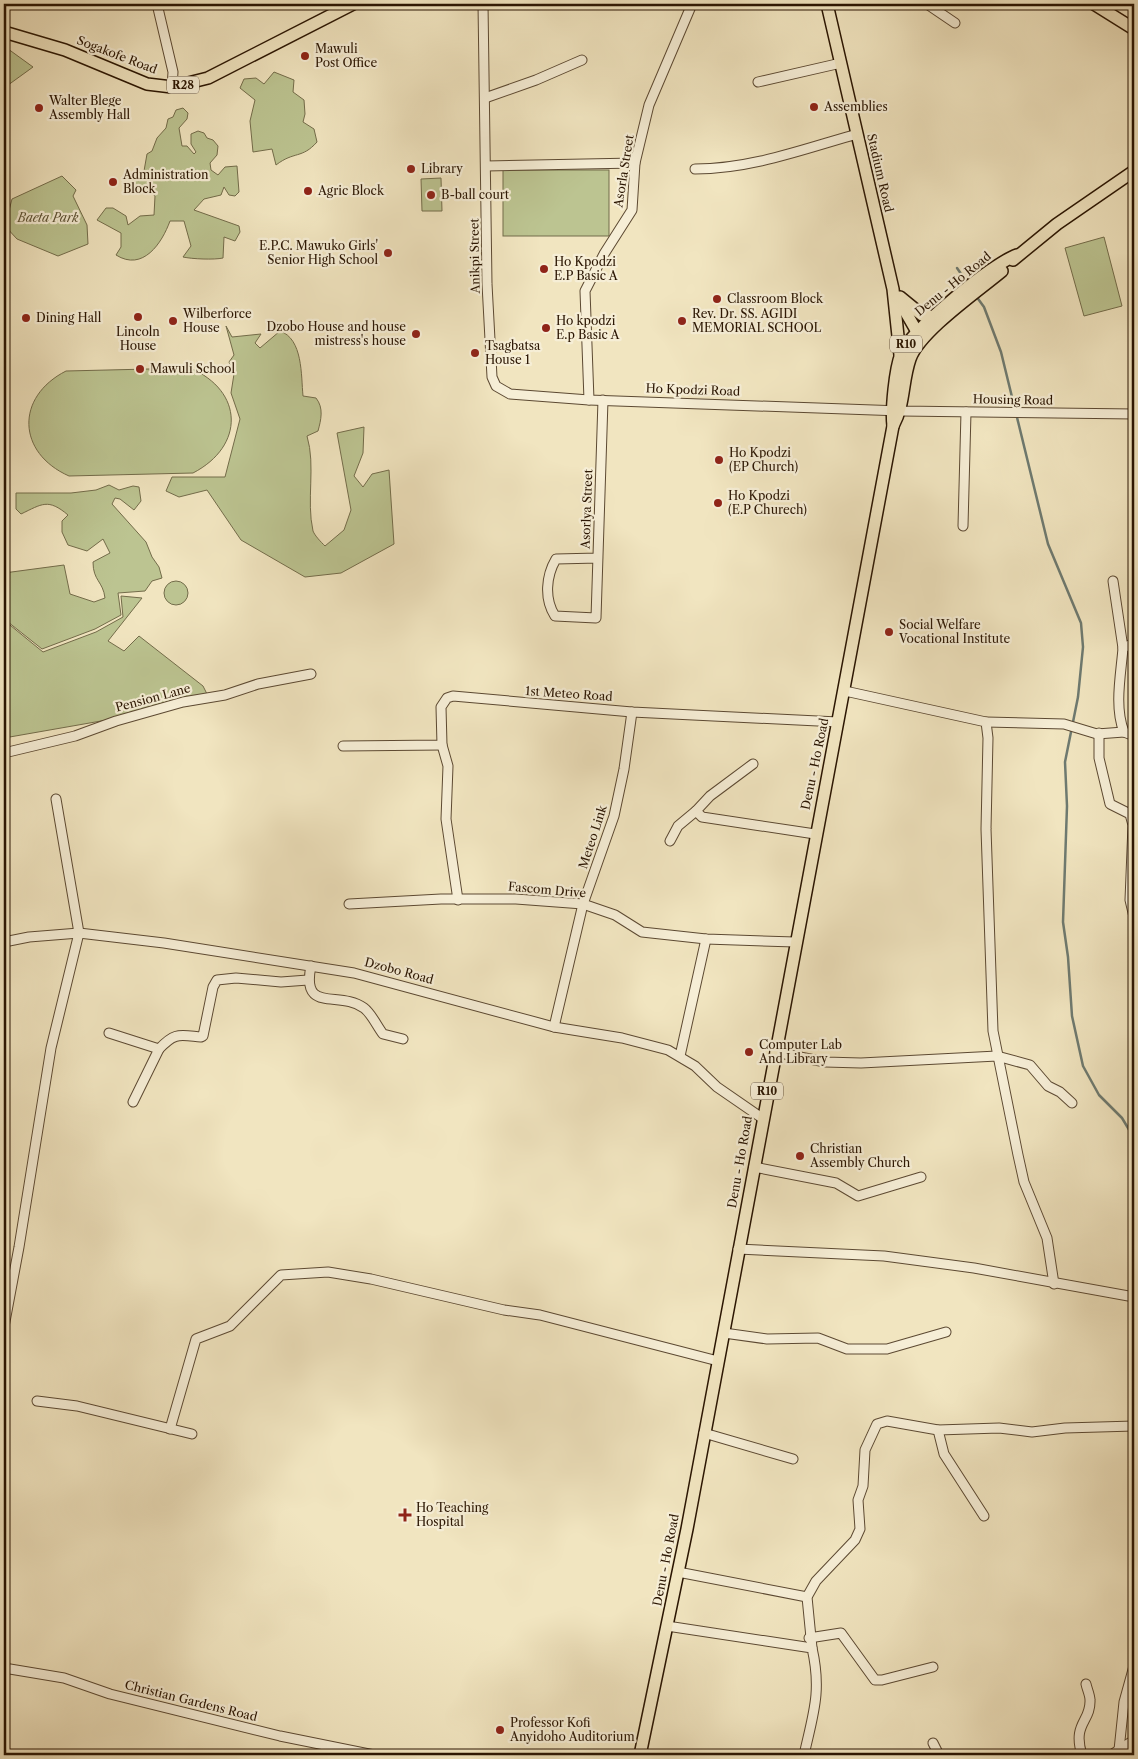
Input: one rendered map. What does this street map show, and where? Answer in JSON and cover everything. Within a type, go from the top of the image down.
[{"type":"main road","name":"Sogakofe Road","points":[[4,32],[65,50],[147,84],[172,87],[208,78],[352,4]]},
{"type":"main road","name":"Stadium Road","points":[[827,4],[893,289],[900,356]]},
{"type":"main road","points":[[1094,4],[1134,29]]},
{"type":"main road","name":"Denu - Ho Road","points":[[896,411],[900,356],[934,317],[1010,265],[1016,255],[1091,198],[1134,171]]},
{"type":"main road","name":"Stadium Road","points":[[893,289],[919,336]]},
{"type":"main road","points":[[893,289],[912,309],[922,315],[934,317]]},
{"type":"main road","name":"Denu - Ho Road","points":[[640,1755],[678,1572],[724,1333],[815,834],[845,691],[892,426],[910,359],[919,336],[972,290]]},
{"type":"street","points":[[157,4],[173,72],[172,87]]},
{"type":"street","name":"Anikpi Street","points":[[483,4],[487,284],[492,377],[496,386]]},
{"type":"street","name":"Asorla Street","points":[[589,400],[585,291],[604,254],[632,210],[635,163],[649,105],[692,4]]},
{"type":"street","points":[[927,4],[955,23]]},
{"type":"street","points":[[485,98],[536,80],[582,60]]},
{"type":"street","points":[[758,82],[841,64]]},
{"type":"street","points":[[695,169],[717,169],[747,165],[857,134]]},
{"type":"street","points":[[486,166],[635,163]]},
{"type":"street","name":"Ho Kpodzi Road","points":[[496,386],[510,394],[589,400],[896,411]]},
{"type":"street","name":"Asorlya Street","points":[[598,558],[556,559],[550,568],[548,588],[549,606],[555,616],[596,618],[598,558],[603,400]]},
{"type":"street","name":"Housing Road","points":[[896,411],[1134,414]]},
{"type":"street","points":[[963,526],[966,412]]},
{"type":"street","points":[[845,691],[986,722],[1068,726],[1099,733],[1129,734],[1119,697],[1123,648],[1112,581]]},
{"type":"street","points":[[1123,648],[1134,643]]},
{"type":"street","name":"Pension Lane","points":[[4,753],[75,736],[116,721],[183,702],[225,695],[258,684],[311,674]]},
{"type":"street","name":"1st Meteo Road","points":[[442,745],[440,707],[443,702],[453,696],[632,712],[838,722]]},
{"type":"street","name":"Meteo Link","points":[[554,1026],[583,904],[614,816],[624,769],[632,712]]},
{"type":"street","points":[[986,722],[988,738],[986,829],[993,1031],[996,1056],[1024,1182],[1048,1238],[1054,1284]]},
{"type":"street","points":[[1099,733],[1099,758],[1110,804],[1130,814],[1133,825],[1130,900],[1134,918]]},
{"type":"street","points":[[343,746],[442,745],[448,766],[446,819],[458,900]]},
{"type":"street","points":[[670,841],[678,826],[710,796],[753,764]]},
{"type":"street","points":[[4,1327],[19,1247],[51,1048],[79,933],[56,799]]},
{"type":"street","points":[[696,811],[702,817],[815,834]]},
{"type":"street","name":"Fascom Drive","points":[[349,904],[516,899],[583,904],[614,915],[642,932],[706,938],[795,942]]},
{"type":"street","name":"Dzobo Road","points":[[4,942],[28,937],[79,933],[164,943],[354,972],[554,1026],[622,1038],[668,1050],[695,1066],[716,1087],[762,1118]]},
{"type":"street","points":[[680,1056],[706,938]]},
{"type":"street","points":[[311,966],[308,980],[309,989],[313,994],[320,998],[336,999],[360,1006],[366,1009],[383,1034],[403,1039]]},
{"type":"street","points":[[133,1102],[159,1049],[169,1038],[178,1035],[203,1036],[213,987],[217,980],[236,978],[281,982],[308,980]]},
{"type":"street","points":[[108,1033],[159,1049]]},
{"type":"street","points":[[775,1052],[825,1062],[861,1063],[996,1056],[1030,1065],[1048,1086],[1060,1092],[1072,1103]]},
{"type":"street","points":[[754,1166],[836,1183],[858,1196],[921,1177]]},
{"type":"street","points":[[738,1249],[884,1256],[974,1268],[1134,1298]]},
{"type":"street","points":[[170,1429],[196,1339],[230,1326],[282,1275],[328,1272],[371,1280],[504,1310],[540,1316],[718,1360]]},
{"type":"street","points":[[724,1333],[767,1339],[811,1338],[832,1342],[841,1348],[857,1349],[894,1347],[946,1332]]},
{"type":"street","points":[[37,1401],[77,1406],[192,1434]]},
{"type":"street","points":[[804,1755],[816,1704],[816,1672],[809,1638],[807,1597],[816,1581],[855,1540],[860,1529],[858,1500],[864,1479],[865,1450],[877,1424],[887,1421],[938,1430],[998,1428],[1032,1432],[1065,1428],[1134,1426]]},
{"type":"street","points":[[938,1430],[944,1454],[984,1516]]},
{"type":"street","points":[[704,1433],[793,1459]]},
{"type":"street","points":[[678,1572],[807,1597]]},
{"type":"street","points":[[667,1626],[812,1648]]},
{"type":"street","points":[[809,1638],[842,1633],[875,1680],[882,1680],[932,1667]]},
{"type":"street","points":[[1115,1753],[1124,1702],[1134,1666]]},
{"type":"street","name":"Christian Gardens Road","points":[[4,1668],[64,1678],[110,1694],[280,1736],[374,1755]]},
{"type":"street","points":[[1082,1755],[1078,1738],[1079,1730],[1090,1702],[1086,1684]]},
{"type":"street","points":[[1115,1753],[1134,1740]]},
{"type":"street","points":[[933,1743],[938,1755]]},
{"type":"green space","points":[[4,46],[33,67],[4,88]]},
{"type":"green space","points":[[274,72],[294,80],[293,92],[304,100],[305,114],[303,122],[314,129],[317,142],[307,151],[276,165],[272,149],[253,152],[250,121],[255,100],[240,88],[244,79],[256,78],[264,84]]},
{"type":"green space","points":[[183,108],[188,113],[187,119],[179,128],[182,146],[187,146],[194,154],[196,152],[191,144],[191,134],[198,131],[204,133],[207,138],[213,140],[218,146],[217,155],[210,163],[211,170],[218,175],[225,167],[237,166],[239,192],[235,196],[229,195],[224,187],[221,195],[204,199],[194,210],[239,226],[240,232],[235,241],[224,237],[223,258],[187,258],[183,257],[191,246],[184,221],[170,221],[157,246],[143,258],[135,260],[126,259],[116,255],[121,247],[121,233],[97,220],[106,208],[113,208],[126,216],[128,225],[140,216],[154,215],[155,196],[147,189],[134,191],[129,183],[144,171],[147,154],[152,151],[157,138],[166,128],[168,119],[173,117],[176,110]]},
{"type":"green space","points":[[503,170],[609,170],[609,236],[503,236]]},
{"type":"green space","name":"Baeta Park","points":[[62,176],[76,190],[73,196],[87,225],[88,244],[58,256],[17,239],[5,226],[12,199]]},
{"type":"green space","name":"B-ball court","points":[[441,178],[442,211],[422,211],[421,179]]},
{"type":"green space","points":[[1104,237],[1122,306],[1084,316],[1065,248]]},
{"type":"green space","points":[[226,326],[232,337],[261,334],[255,343],[260,348],[280,331],[288,335],[297,350],[301,368],[303,396],[316,398],[321,410],[318,431],[307,436],[311,459],[311,519],[313,531],[317,537],[325,546],[344,530],[351,510],[337,433],[364,427],[363,453],[354,476],[363,487],[372,474],[389,470],[394,544],[341,573],[305,577],[241,540],[207,490],[179,497],[166,491],[172,477],[225,477],[240,419],[231,393],[234,374],[229,362],[234,355]]},
{"type":"green space","points":[[190,368],[208,378],[221,390],[228,404],[231,419],[229,434],[222,448],[210,462],[193,473],[69,476],[52,466],[39,454],[32,440],[29,425],[31,410],[38,395],[49,382],[66,371]]},
{"type":"green space","points":[[109,485],[119,490],[133,486],[139,487],[141,501],[134,510],[120,499],[115,498],[112,504],[146,542],[152,557],[159,567],[162,578],[152,581],[145,591],[118,593],[121,615],[95,629],[42,649],[8,622],[4,608],[4,573],[64,565],[70,594],[94,602],[105,598],[93,568],[93,562],[110,553],[103,539],[87,551],[68,545],[62,532],[62,521],[68,515],[55,506],[45,504],[21,514],[16,509],[16,493],[71,493],[96,490]]},
{"type":"green space","points":[[176,581],[184,585],[188,593],[184,601],[176,605],[168,601],[164,593],[168,585]]},
{"type":"green space","points":[[121,596],[142,598],[108,641],[124,651],[139,636],[203,686],[207,694],[198,704],[4,738],[4,658],[6,657],[4,617],[5,621],[43,652],[96,632],[123,617]]},
{"type":"waterway","points":[[957,268],[968,284]]},
{"type":"waterway","points":[[976,296],[984,307],[1001,352],[1048,544],[1081,623],[1083,647],[1078,697],[1065,762],[1067,806],[1063,922],[1068,957],[1072,1016],[1083,1066],[1099,1095],[1122,1118],[1134,1138]]},
{"type":"place","name":"Mawuli Post Office","points":[[305,56]]},
{"type":"place","name":"Assemblies","points":[[814,107]]},
{"type":"place","name":"Walter Blege Assembly Hall","points":[[39,108]]},
{"type":"place","name":"Library","points":[[411,169]]},
{"type":"place","name":"Administration Block","points":[[113,182]]},
{"type":"place","name":"Agric Block","points":[[308,191]]},
{"type":"place","name":"B-ball court","points":[[431,195]]},
{"type":"place","name":"E.P.C. Mawuko Girls' Senior High School","points":[[388,253]]},
{"type":"place","name":"Ho Kpodzi E.P Basic A","points":[[544,269]]},
{"type":"place","name":"Classroom Block","points":[[717,299]]},
{"type":"place","name":"Lincoln House","points":[[138,317]]},
{"type":"place","name":"Dining Hall","points":[[26,318]]},
{"type":"place","name":"Wilberforce House","points":[[173,321]]},
{"type":"place","name":"Rev. Dr. SS. AGIDI MEMORIAL SCHOOL","points":[[682,321]]},
{"type":"place","name":"Ho kpodzi E.p Basic A","points":[[546,328]]},
{"type":"place","name":"Dzobo House and house mistress's house","points":[[416,334]]},
{"type":"place","name":"Tsagbatsa House 1","points":[[475,353]]},
{"type":"place","name":"Mawuli School","points":[[140,369]]},
{"type":"place","name":"Ho Kpodzi (EP Church)","points":[[719,460]]},
{"type":"place","name":"Ho Kpodzi (E.P Churech)","points":[[718,503]]},
{"type":"place","name":"Social Welfare Vocational Institute","points":[[889,632]]},
{"type":"place","name":"Computer Lab And Library","points":[[749,1052]]},
{"type":"place","name":"Christian Assembly Church","points":[[800,1156]]},
{"type":"place","name":"Ho Teaching Hospital","points":[[405,1515]]},
{"type":"place","name":"Professor Kofi Anyidoho Auditorium","points":[[500,1730]]}]
